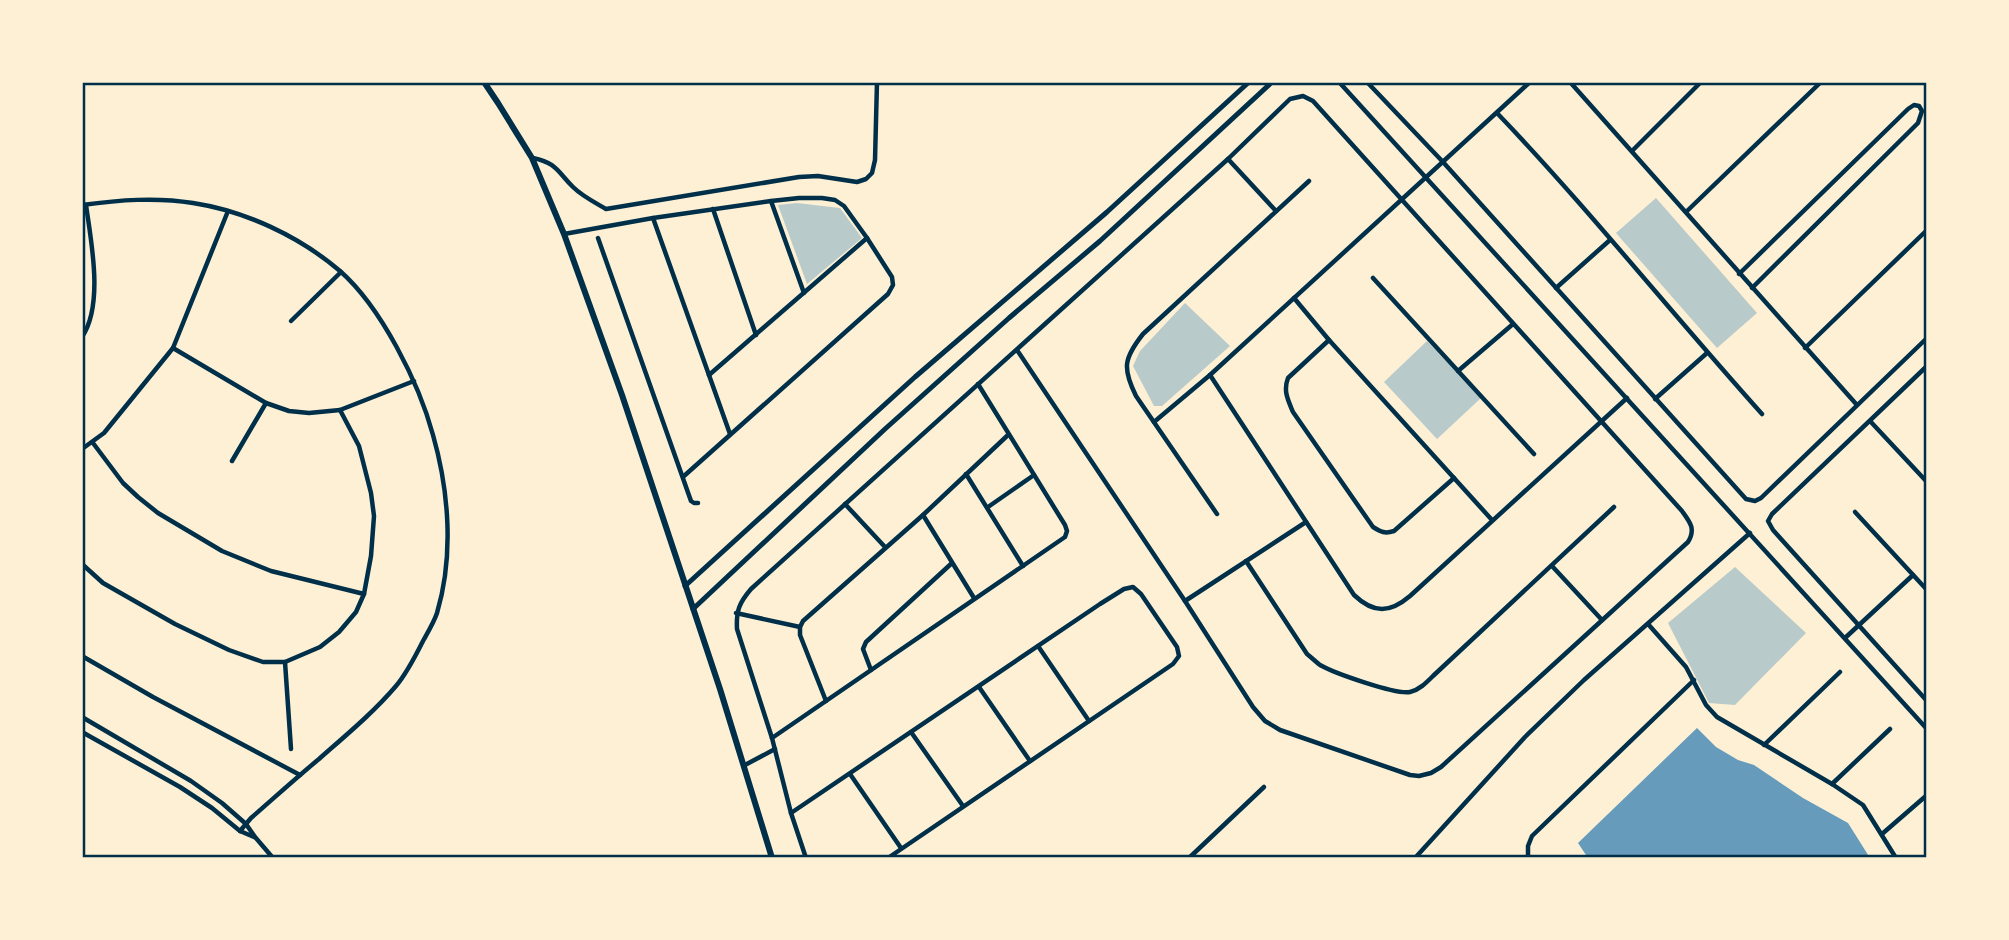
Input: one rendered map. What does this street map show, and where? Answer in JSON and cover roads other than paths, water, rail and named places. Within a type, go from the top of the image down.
[{"type":"main road","points":[[484,82],[532,158],[564,234],[622,395],[745,765],[772,858]]},
{"type":"street","points":[[532,158],[547,161],[556,167],[573,187],[606,209],[799,177],[818,176],[857,182],[872,173],[875,160],[877,82]]},
{"type":"street","points":[[685,586],[915,377],[1107,212],[1249,82]]},
{"type":"street","points":[[693,609],[885,429],[1009,318],[1100,242],[1272,82]]},
{"type":"street","points":[[1339,82],[1927,729]]},
{"type":"street","points":[[1367,82],[1443,162],[1746,499],[1755,501],[1761,498],[1927,338]]},
{"type":"street","points":[[1154,422],[1531,82]]},
{"type":"street","points":[[1570,82],[1857,405]]},
{"type":"street","points":[[1632,151],[1701,82]]},
{"type":"street","points":[[1686,212],[1821,82]]},
{"type":"street","points":[[806,858],[737,629],[736,613],[741,600],[751,589],[978,384],[1228,159],[1290,99],[1303,96],[1313,101],[1682,511],[1692,524],[1693,534],[1688,542],[1441,767],[1419,776],[1398,772],[1280,730],[1265,721],[1253,708],[1017,349]]},
{"type":"street","points":[[1739,274],[1908,108],[1914,105],[1919,107],[1922,111],[1918,123],[1752,288]]},
{"type":"street","points":[[1497,113],[1538,156],[1762,414]]},
{"type":"street","points":[[1228,159],[1276,211]]},
{"type":"street","points":[[1217,514],[1136,396],[1128,380],[1126,364],[1132,349],[1143,334],[1308,181]]},
{"type":"street","points":[[564,234],[713,209],[799,198],[822,198],[835,200],[844,206],[892,277],[893,285],[888,294],[684,476]]},
{"type":"street","points":[[82,337],[92,308],[95,278],[84,205],[149,199],[192,202],[249,218],[281,233],[341,272],[376,315],[414,381],[426,411],[439,457],[446,510],[447,551],[436,614],[411,665],[397,685],[377,707],[240,831]]},
{"type":"street","points":[[771,201],[804,293]]},
{"type":"street","points":[[713,209],[756,335]]},
{"type":"street","points":[[82,449],[104,433],[173,348],[228,211]]},
{"type":"street","points":[[653,218],[730,434]]},
{"type":"street","points":[[1805,348],[1927,230]]},
{"type":"street","points":[[598,238],[691,501],[698,503]]},
{"type":"street","points":[[709,375],[867,238]]},
{"type":"street","points":[[1556,288],[1610,240]]},
{"type":"street","points":[[291,321],[341,272]]},
{"type":"street","points":[[1373,278],[1534,454]]},
{"type":"street","points":[[1294,298],[1492,520]]},
{"type":"street","points":[[1458,371],[1514,324]]},
{"type":"street","points":[[1329,340],[1288,378],[1285,386],[1286,397],[1293,412],[1373,527],[1381,532],[1394,531],[1454,478]]},
{"type":"street","points":[[173,348],[266,403],[289,411],[309,413],[340,410],[414,381]]},
{"type":"street","points":[[1655,399],[1707,353]]},
{"type":"street","points":[[1927,366],[1772,514],[1768,522],[1927,701]]},
{"type":"street","points":[[1209,375],[1354,595],[1363,604],[1378,609],[1401,604],[1627,398]]},
{"type":"street","points":[[772,738],[1065,537],[1065,525],[978,384]]},
{"type":"street","points":[[232,461],[266,403]]},
{"type":"street","points":[[82,564],[103,583],[127,598],[205,639],[263,662],[285,662],[320,647],[339,632],[356,612],[364,594],[372,545],[374,516],[371,493],[359,446],[340,410]]},
{"type":"street","points":[[1870,421],[1927,482]]},
{"type":"street","points":[[826,701],[800,635],[803,621],[1008,435]]},
{"type":"street","points":[[93,443],[123,483],[138,497],[177,525],[222,551],[271,571],[364,594]]},
{"type":"street","points":[[966,474],[1023,566]]},
{"type":"street","points":[[988,508],[1034,475]]},
{"type":"street","points":[[845,504],[886,547]]},
{"type":"street","points":[[1246,561],[1307,654],[1318,663],[1330,670],[1393,691],[1408,693],[1420,688],[1614,507]]},
{"type":"street","points":[[1855,512],[1927,590]]},
{"type":"street","points":[[923,514],[974,598]]},
{"type":"street","points":[[1185,601],[1306,522]]},
{"type":"street","points":[[1415,858],[1525,737],[1584,680],[1750,533]]},
{"type":"street","points":[[871,670],[863,649],[866,642],[952,563]]},
{"type":"street","points":[[1552,566],[1602,620]]},
{"type":"street","points":[[1845,638],[1913,575]]},
{"type":"street","points":[[791,813],[1124,589],[1133,587],[1141,594],[1177,647],[1179,656],[1173,664],[888,858]]},
{"type":"street","points":[[736,613],[800,626]]},
{"type":"street","points":[[1648,624],[1686,667],[1706,705],[1717,717],[1863,805],[1896,858]]},
{"type":"street","points":[[1038,646],[1089,721]]},
{"type":"street","points":[[82,656],[300,775]]},
{"type":"street","points":[[285,662],[291,749]]},
{"type":"street","points":[[1764,745],[1840,672]]},
{"type":"street","points":[[1528,858],[1528,846],[1532,836],[1694,680]]},
{"type":"street","points":[[979,687],[1030,761]]},
{"type":"street","points":[[82,717],[191,781],[246,824],[273,858]]},
{"type":"street","points":[[1832,784],[1890,729]]},
{"type":"street","points":[[82,732],[180,787],[240,831],[254,837]]},
{"type":"street","points":[[911,732],[963,806]]},
{"type":"street","points":[[745,765],[775,749]]},
{"type":"street","points":[[850,775],[901,848]]},
{"type":"street","points":[[1189,858],[1264,787]]},
{"type":"street","points":[[1882,834],[1927,795]]},
{"type":"water","points":[[1697,728],[1716,747],[1738,760],[1754,765],[1803,798],[1848,823],[1870,858],[1588,858],[1578,843]]}]
